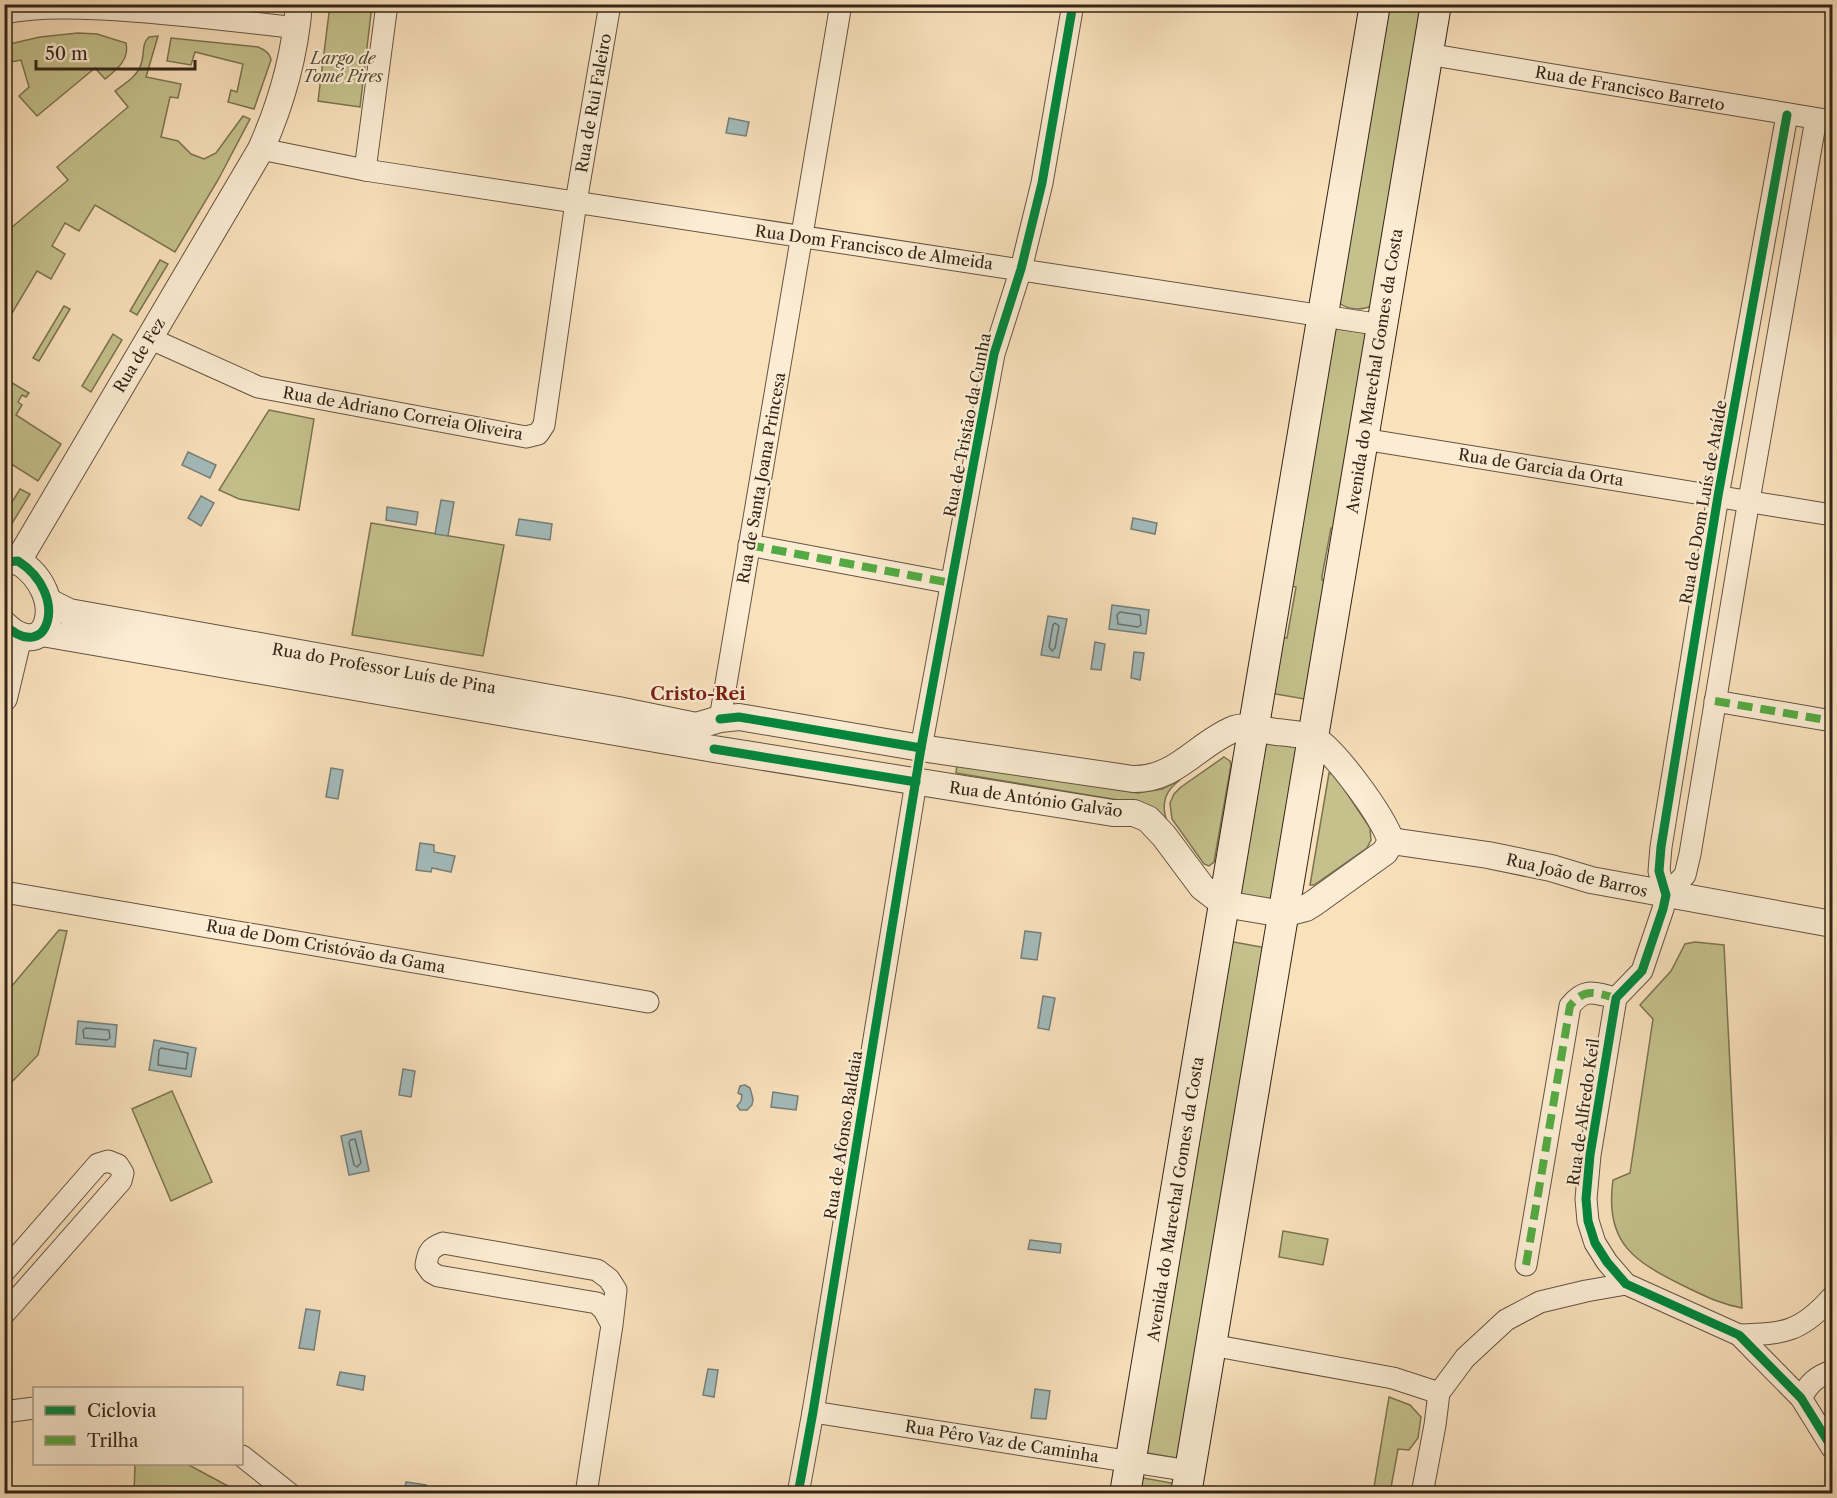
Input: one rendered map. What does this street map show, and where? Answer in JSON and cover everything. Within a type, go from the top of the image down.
[{"type":"main road","name":"Avenida do Marechal Gomes da Costa","points":[[1125,1494],[1375,4]]},
{"type":"main road","name":"Avenida do Marechal Gomes da Costa","points":[[1188,1483],[1436,4]]},
{"type":"street","points":[[4,13],[27,9],[83,8],[298,16],[288,77],[275,118],[261,149],[365,170],[387,4]]},
{"type":"street","name":"Rua de Rui Faleiro","points":[[576,202],[610,4]]},
{"type":"street","name":"Rua de Santa Joana Princesa","points":[[720,719],[841,4]]},
{"type":"street","name":"Rua de Tristão da Cunha","points":[[921,748],[994,354],[1021,269],[1042,183],[1073,4]]},
{"type":"street","name":"Rua de Francisco Barreto","points":[[1427,54],[1824,120]]},
{"type":"street","name":"Rua de Dom Luís de Ataíde","points":[[1666,895],[1659,871],[1659,860],[1718,496],[1786,115]]},
{"type":"street","points":[[1616,998],[1642,971],[1666,895],[1685,875],[1749,501],[1824,120]]},
{"type":"street","name":"Rua de Fez","points":[[49,602],[38,577],[11,562],[149,338],[261,149]]},
{"type":"street","name":"Rua Dom Francisco de Almeida","points":[[365,170],[1382,325]]},
{"type":"street","name":"Rua de Adriano Correia Oliveira","points":[[149,338],[258,387],[526,437],[532,436],[538,434],[544,425],[576,202]]},
{"type":"street","name":"Rua de Garcia da Orta","points":[[1363,439],[1718,496]]},
{"type":"street","name":"Rua de Dom Luís de Ataíde","points":[[1718,496],[1833,515]]},
{"type":"street","points":[[749,545],[951,583]]},
{"type":"street","points":[[4,698],[22,630],[49,622],[49,602]]},
{"type":"street","name":"Rua do Professor Luís de Pina","points":[[49,602],[69,612],[696,726],[720,719],[739,717],[921,748]]},
{"type":"street","name":"Rua do Professor Luís de Pina","points":[[22,630],[916,782]]},
{"type":"street","points":[[1715,701],[1833,721]]},
{"type":"street","points":[[714,749],[720,719]]},
{"type":"street","points":[[1224,904],[1283,914],[1306,908],[1385,852],[1391,841],[1386,825],[1347,772],[1314,738],[1254,728]]},
{"type":"street","name":"Rua de António Galvão","points":[[921,748],[1146,779],[1164,774],[1235,729],[1254,728]]},
{"type":"street","points":[[916,782],[921,748]]},
{"type":"street","name":"Rua de António Galvão","points":[[916,782],[1113,813],[1134,813],[1148,819],[1164,836],[1202,887],[1224,904]]},
{"type":"street","name":"Rua de Afonso Baldaia","points":[[798,1494],[916,782]]},
{"type":"street","name":"Rua João de Barros","points":[[1391,841],[1488,855],[1551,868],[1591,880],[1833,924]]},
{"type":"street","name":"Rua de Dom Cristóvão da Gama","points":[[4,891],[648,1002]]},
{"type":"street","name":"Rua de Alfredo Keil","points":[[1526,1265],[1570,1006],[1577,997],[1587,992],[1616,998],[1590,1155],[1586,1199],[1588,1221],[1595,1243],[1607,1262],[1626,1284],[1738,1335]]},
{"type":"street","points":[[4,1272],[98,1164],[108,1161],[118,1164],[123,1173],[121,1182],[4,1314]]},
{"type":"street","points":[[586,1494],[612,1325],[616,1290],[609,1279],[597,1270],[443,1244],[434,1247],[428,1253],[426,1265],[438,1276],[597,1303],[604,1310],[612,1325]]},
{"type":"street","points":[[1422,1494],[1439,1393],[1465,1358],[1506,1320],[1540,1302],[1626,1284]]},
{"type":"street","points":[[1738,1335],[1768,1335],[1799,1327],[1812,1318],[1833,1297]]},
{"type":"street","points":[[1738,1335],[1802,1398],[1833,1448]]},
{"type":"street","points":[[1211,1345],[1393,1378],[1439,1393]]},
{"type":"street","points":[[1802,1398],[1807,1386],[1814,1379],[1833,1371]]},
{"type":"street","points":[[4,1412],[33,1408]]},
{"type":"street","name":"Rua Pêro Vaz de Caminha","points":[[813,1412],[1131,1461],[1188,1483]]},
{"type":"street","points":[[243,1457],[290,1494]]},
{"type":"green space","name":"Largo de Tomé Pires","points":[[330,5],[372,5],[360,107],[318,101]]},
{"type":"green space","points":[[1387,5],[1424,5],[1373,305],[1356,309],[1339,303]]},
{"type":"green space","points":[[78,33],[97,34],[126,43],[126,55],[118,68],[105,79],[95,68],[37,116],[19,96],[29,87],[21,60],[5,63],[5,45],[40,37]]},
{"type":"green space","points":[[158,36],[146,77],[181,84],[178,98],[170,97],[161,137],[178,141],[191,154],[204,159],[216,153],[243,116],[250,119],[218,180],[175,252],[95,205],[79,231],[65,223],[52,246],[65,254],[51,279],[37,271],[5,325],[5,221],[11,228],[68,180],[57,167],[128,107],[115,91],[137,72],[144,46],[149,37]]},
{"type":"green space","points":[[171,38],[258,47],[267,52],[271,60],[254,109],[228,102],[231,90],[237,92],[243,64],[195,52],[191,65],[167,61]]},
{"type":"green space","points":[[160,260],[168,264],[137,315],[130,311]]},
{"type":"green space","points":[[64,306],[70,309],[39,361],[33,358]]},
{"type":"green space","points":[[1331,328],[1367,333],[1339,529],[1331,528],[1322,576],[1322,580],[1330,581],[1310,700],[1270,693],[1279,637],[1287,638],[1296,587],[1288,585]]},
{"type":"green space","points":[[113,334],[122,340],[91,392],[82,386]]},
{"type":"green space","points":[[4,378],[29,393],[26,397],[22,395],[18,402],[22,405],[16,415],[61,444],[38,481],[5,460]]},
{"type":"green space","points":[[269,410],[314,419],[299,510],[239,499],[219,490]]},
{"type":"green space","points":[[20,489],[30,494],[8,530],[5,527],[5,514]]},
{"type":"green space","points":[[371,523],[504,545],[483,656],[352,635]]},
{"type":"green space","points":[[1262,741],[1302,748],[1275,901],[1236,895]]},
{"type":"green space","points":[[1224,757],[1230,761],[1231,765],[1214,862],[1209,866],[1204,864],[1172,819],[1170,803],[1174,794],[1181,787]]},
{"type":"green space","points":[[957,764],[1138,793],[1162,789],[1180,780],[1170,790],[1165,800],[1166,819],[1169,826],[1130,802],[956,773]]},
{"type":"green space","points":[[1329,773],[1334,774],[1370,828],[1371,840],[1367,848],[1314,885],[1310,885]]},
{"type":"green space","points":[[59,930],[67,931],[38,1055],[5,1089],[5,994]]},
{"type":"green space","points":[[1228,941],[1267,948],[1182,1459],[1142,1452]]},
{"type":"green space","points":[[1695,942],[1724,945],[1742,1308],[1706,1297],[1652,1269],[1627,1248],[1613,1220],[1611,1202],[1613,1180],[1630,1173],[1653,1019],[1640,1005],[1671,971],[1685,944]]},
{"type":"green space","points":[[172,1091],[212,1182],[171,1201],[132,1109]]},
{"type":"green space","points":[[1283,1231],[1328,1239],[1323,1265],[1279,1257]]},
{"type":"green space","points":[[1389,1397],[1410,1405],[1421,1417],[1418,1438],[1409,1450],[1398,1449],[1390,1493],[1373,1493]]},
{"type":"green space","points":[[135,1465],[189,1465],[241,1493],[134,1493]]},
{"type":"green space","points":[[1138,1477],[1177,1484],[1175,1493],[1135,1494]]},
{"type":"water","points":[[729,118],[749,122],[746,136],[726,133]]},
{"type":"water","points":[[188,452],[216,465],[210,478],[182,465]]},
{"type":"water","points":[[201,496],[214,503],[201,526],[188,518]]},
{"type":"water","points":[[441,500],[454,502],[448,536],[435,534]]},
{"type":"water","points":[[387,507],[418,512],[416,525],[386,520]]},
{"type":"water","points":[[1133,518],[1157,523],[1155,534],[1131,529]]},
{"type":"water","points":[[519,519],[552,524],[550,540],[516,535]]},
{"type":"water","points":[[1112,605],[1149,610],[1146,634],[1109,629]]},
{"type":"water","points":[[1048,616],[1067,619],[1059,658],[1041,655]]},
{"type":"water","points":[[1095,642],[1105,644],[1101,670],[1091,669]]},
{"type":"water","points":[[1134,652],[1144,653],[1140,680],[1131,678]]},
{"type":"water","points":[[331,768],[343,770],[338,799],[326,797]]},
{"type":"water","points":[[420,843],[434,845],[434,852],[455,856],[451,872],[432,868],[431,872],[416,870]]},
{"type":"water","points":[[1025,931],[1041,933],[1037,960],[1021,958]]},
{"type":"water","points":[[1043,996],[1055,998],[1049,1030],[1038,1028]]},
{"type":"water","points":[[78,1021],[117,1025],[115,1047],[76,1044]]},
{"type":"water","points":[[154,1040],[196,1048],[191,1077],[149,1070]]},
{"type":"water","points":[[403,1069],[415,1071],[411,1097],[399,1095]]},
{"type":"water","points":[[745,1085],[750,1088],[752,1105],[747,1110],[740,1110],[737,1106],[742,1095],[738,1093],[740,1086]]},
{"type":"water","points":[[773,1092],[798,1096],[796,1110],[771,1107]]},
{"type":"water","points":[[361,1131],[369,1171],[349,1175],[341,1136]]},
{"type":"water","points":[[1030,1240],[1061,1244],[1060,1253],[1028,1249]]},
{"type":"water","points":[[306,1309],[320,1311],[314,1350],[299,1348]]},
{"type":"water","points":[[708,1369],[718,1370],[714,1397],[703,1395]]},
{"type":"water","points":[[340,1372],[365,1376],[363,1390],[337,1385]]},
{"type":"water","points":[[1035,1389],[1050,1391],[1046,1419],[1031,1418]]},
{"type":"water","points":[[406,1482],[426,1485],[425,1493],[404,1493]]},
{"type":"marked path","points":[[749,545],[951,583]]},
{"type":"marked path","points":[[1715,701],[1832,721]]},
{"type":"marked path","points":[[1526,1265],[1570,1006],[1580,996],[1590,993],[1616,998]]},
{"type":"cycle path","points":[[798,1494],[921,748],[973,466],[994,354],[1021,269],[1042,183],[1073,4]]},
{"type":"cycle path","points":[[1787,115],[1718,496],[1661,847],[1659,871],[1666,895],[1642,971],[1616,998],[1590,1155],[1586,1199],[1588,1221],[1595,1243],[1607,1262],[1626,1284],[1739,1335],[1801,1398],[1832,1448]]},
{"type":"cycle path","points":[[4,562],[18,561],[34,575],[44,591],[48,607],[47,621],[42,632],[32,637],[19,635],[4,624]]},
{"type":"cycle path","points":[[720,719],[739,717],[921,748]]},
{"type":"cycle path","points":[[714,749],[916,782]]},
{"type":"district","name":"Cristo-Rei","points":[[698,694]]}]
